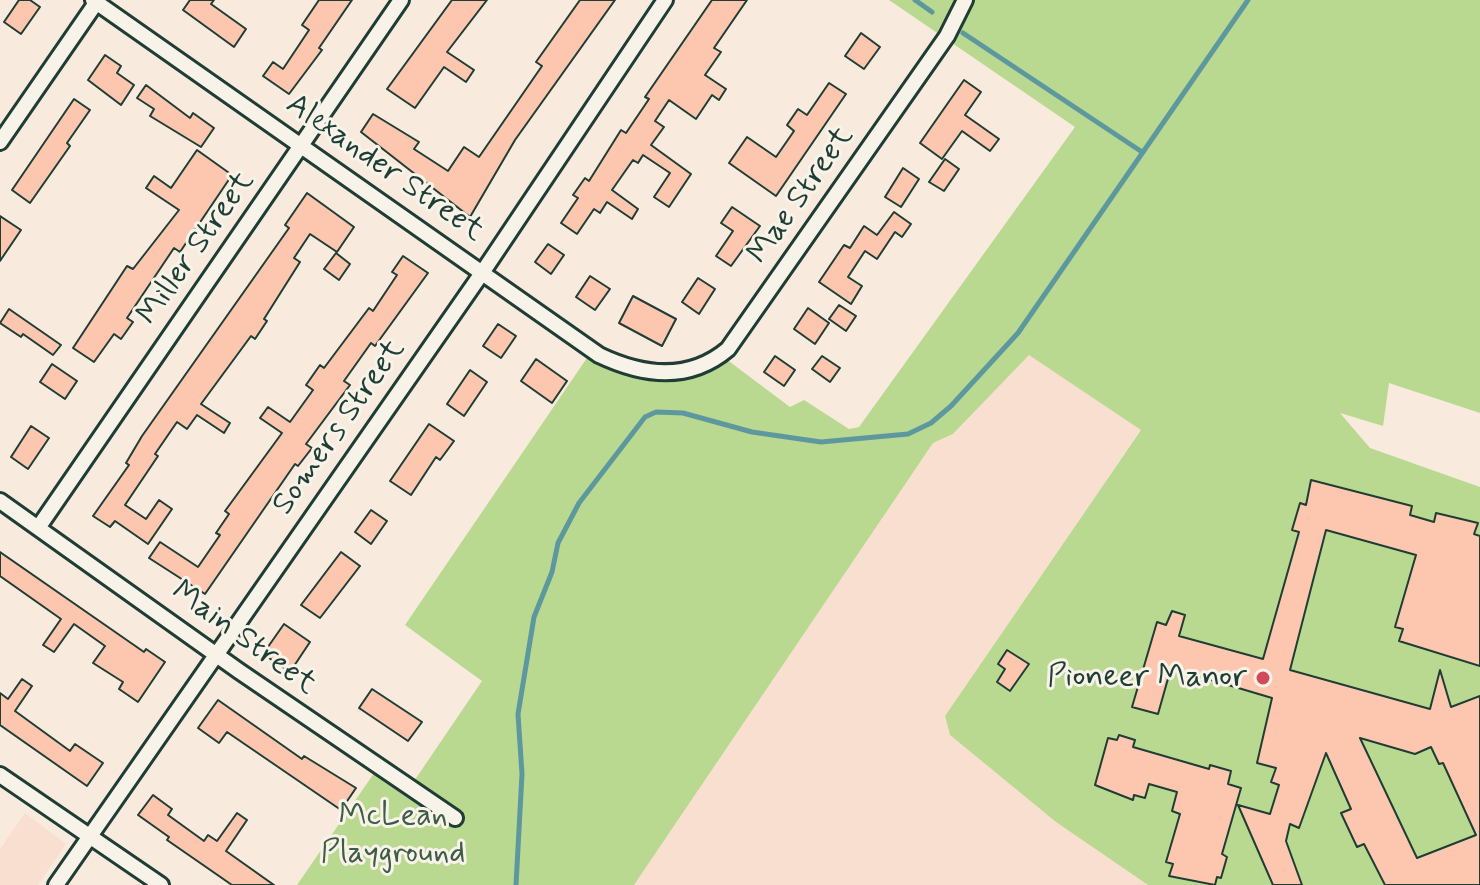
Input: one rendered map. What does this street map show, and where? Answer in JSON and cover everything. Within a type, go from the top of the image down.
[{"type":"street","name":"Miller Street","points":[[38,528],[401,0]]},
{"type":"street","name":"Somers Street","points":[[56,885],[482,273],[665,0]]},
{"type":"street","name":"Mae Street","points":[[648,373],[694,369],[714,361],[728,349],[947,36],[965,0]]},
{"type":"street","name":"Alexander Street","points":[[96,1],[599,355],[648,373]]},
{"type":"street","points":[[0,142],[96,1]]},
{"type":"street","name":"Main Street","points":[[0,501],[455,818]]},
{"type":"street","points":[[0,775],[161,885]]},
{"type":"shaded area","points":[[1029,354],[1141,429],[945,716],[950,735],[1056,822],[1148,885],[634,885],[933,443],[954,434]]},
{"type":"shaded area","points":[[25,813],[66,844],[38,885],[0,885],[0,849]]},
{"type":"green space","name":"McLean Playground","points":[[889,0],[1480,0],[1480,413],[1389,383],[1383,426],[1340,413],[1370,448],[1480,487],[1480,885],[1148,885],[1056,822],[950,735],[945,716],[1141,430],[1029,355],[953,434],[933,443],[634,885],[297,885],[379,766],[410,787],[482,681],[405,625],[591,352],[648,375],[722,356],[790,407],[804,400],[849,429],[859,427],[1075,127]]},
{"type":"building","points":[[19,0],[30,0],[40,7],[21,34],[4,22]]},
{"type":"building","points":[[190,0],[214,0],[211,4],[246,29],[234,47],[183,10]]},
{"type":"building","points":[[319,0],[352,0],[319,48],[322,50],[289,94],[263,76],[273,62],[283,69],[309,30],[302,25]]},
{"type":"building","points":[[452,0],[487,0],[447,52],[474,70],[466,82],[444,67],[415,108],[387,89]]},
{"type":"building","points":[[580,0],[615,0],[515,140],[470,217],[361,132],[373,114],[419,142],[414,149],[448,171],[464,147],[479,157],[542,66],[536,62]]},
{"type":"building","points":[[712,0],[747,0],[714,48],[721,52],[705,75],[726,89],[719,100],[712,95],[696,119],[669,100],[655,121],[664,127],[651,145],[691,174],[669,207],[654,197],[670,173],[643,155],[638,163],[633,160],[612,190],[638,209],[632,219],[607,202],[600,213],[594,209],[577,234],[561,223],[578,198],[573,195],[585,178],[589,181],[621,130],[626,133],[649,99],[645,97]]},
{"type":"building","points":[[861,33],[880,47],[864,69],[845,56]]},
{"type":"building","points":[[105,55],[121,66],[117,73],[134,85],[121,105],[88,80]]},
{"type":"building","points":[[964,80],[981,92],[965,115],[999,139],[990,151],[962,131],[942,159],[920,143]]},
{"type":"building","points":[[829,83],[846,94],[776,196],[729,163],[747,137],[776,157],[794,131],[787,125],[798,109],[807,115]]},
{"type":"building","points":[[146,85],[190,118],[193,113],[214,128],[201,147],[150,116],[154,109],[137,98]]},
{"type":"building","points":[[74,99],[90,110],[67,143],[70,146],[30,203],[12,190]]},
{"type":"building","points":[[197,150],[232,175],[180,252],[174,248],[127,318],[133,322],[121,339],[114,334],[94,362],[73,348],[127,266],[133,269],[179,210],[146,188],[154,176],[171,188]]},
{"type":"building","points":[[945,159],[959,169],[944,191],[929,182]]},
{"type":"building","points":[[903,168],[919,179],[901,207],[885,197]]},
{"type":"building","points":[[307,193],[354,227],[337,252],[310,234],[294,258],[300,262],[264,319],[267,321],[255,339],[251,336],[201,404],[230,423],[224,433],[197,415],[187,429],[177,422],[155,454],[158,456],[125,505],[146,519],[159,500],[172,509],[148,544],[115,521],[110,527],[93,516],[129,465],[126,463],[142,436],[289,228],[285,225]]},
{"type":"building","points":[[732,207],[760,226],[731,266],[716,256],[733,231],[721,223]]},
{"type":"building","points":[[894,212],[911,224],[902,237],[895,232],[877,259],[865,251],[848,277],[862,286],[851,304],[819,282],[844,245],[850,248],[864,226],[877,235]]},
{"type":"building","points":[[0,216],[21,230],[0,261]]},
{"type":"building","points":[[548,244],[564,255],[551,274],[535,262]]},
{"type":"building","points":[[336,253],[350,264],[339,280],[324,269]]},
{"type":"building","points":[[403,256],[428,273],[375,346],[371,343],[344,381],[350,385],[306,444],[312,448],[298,466],[295,464],[205,594],[149,558],[160,542],[198,567],[220,535],[216,533],[229,514],[225,511],[282,433],[260,418],[268,407],[290,422],[313,390],[306,385],[320,365],[324,368],[369,308],[373,311],[397,275],[392,272]]},
{"type":"building","points":[[590,276],[610,289],[595,310],[576,297]]},
{"type":"building","points":[[698,278],[715,289],[699,314],[682,302]]},
{"type":"building","points":[[633,296],[676,319],[662,346],[619,323]]},
{"type":"building","points":[[839,305],[856,316],[846,331],[829,319]]},
{"type":"building","points":[[808,308],[829,323],[815,344],[794,329]]},
{"type":"building","points":[[9,309],[61,345],[53,355],[23,334],[21,337],[0,323]]},
{"type":"building","points":[[498,324],[516,336],[501,358],[483,346]]},
{"type":"building","points":[[775,356],[795,370],[784,386],[764,372]]},
{"type":"building","points":[[822,356],[840,368],[830,382],[812,369]]},
{"type":"building","points":[[536,359],[567,381],[552,403],[521,381]]},
{"type":"building","points":[[52,364],[77,381],[65,399],[40,382]]},
{"type":"building","points":[[470,370],[487,382],[464,416],[447,404]]},
{"type":"building","points":[[429,424],[454,441],[440,460],[436,457],[411,495],[390,481]]},
{"type":"building","points":[[31,426],[49,438],[28,469],[11,457]]},
{"type":"building","name":"Pioneer Manor","points":[[1311,480],[1412,506],[1410,515],[1434,522],[1436,513],[1478,523],[1474,534],[1480,536],[1480,666],[1399,641],[1403,629],[1395,627],[1416,555],[1326,530],[1290,670],[1430,709],[1440,670],[1451,707],[1480,696],[1480,885],[1385,885],[1364,844],[1357,847],[1341,813],[1351,809],[1326,753],[1299,828],[1290,824],[1286,841],[1302,885],[1273,885],[1238,805],[1270,814],[1279,785],[1271,782],[1276,768],[1257,763],[1272,698],[1171,668],[1158,714],[1132,707],[1157,622],[1166,625],[1172,611],[1185,615],[1179,636],[1263,659],[1299,532],[1292,530],[1300,503],[1306,505]],"holes":[[[1360,738],[1415,754],[1431,747],[1439,764],[1443,763],[1476,835],[1417,858]]]},
{"type":"building","points":[[371,510],[387,521],[371,544],[355,532]]},
{"type":"building","points":[[0,552],[144,652],[146,649],[165,662],[138,702],[119,689],[123,682],[93,663],[105,646],[74,624],[54,652],[43,645],[61,619],[0,576]]},
{"type":"building","points":[[341,552],[360,566],[320,618],[301,605]]},
{"type":"building","points":[[284,624],[310,642],[290,672],[263,654]]},
{"type":"building","points":[[1007,650],[1029,664],[1010,691],[997,682],[1005,669],[998,664]]},
{"type":"building","points":[[22,679],[32,686],[15,711],[70,751],[75,744],[103,763],[87,786],[0,725],[0,693],[8,699]]},
{"type":"building","points":[[372,689],[422,722],[408,741],[359,708]]},
{"type":"building","points":[[218,700],[302,759],[304,756],[356,788],[341,810],[227,732],[219,743],[198,728]]},
{"type":"building","points":[[1119,735],[1135,740],[1133,747],[1209,769],[1210,765],[1231,771],[1228,784],[1241,788],[1222,854],[1227,857],[1221,878],[1217,877],[1215,885],[1169,876],[1173,864],[1166,862],[1180,814],[1172,811],[1177,792],[1149,784],[1145,798],[1134,795],[1133,800],[1095,785],[1108,738],[1117,740]]},
{"type":"building","points":[[153,795],[172,809],[168,815],[204,841],[208,835],[217,841],[237,813],[247,820],[226,851],[274,885],[232,885],[167,840],[169,837],[138,815]]},
{"type":"waterway","points":[[915,0],[932,12]]},
{"type":"waterway","points":[[516,885],[522,774],[518,714],[534,617],[552,572],[558,543],[579,503],[645,417],[656,412],[683,413],[752,432],[821,442],[908,434],[931,423],[951,406],[1018,333],[1248,0]]},
{"type":"waterway","points":[[963,33],[1142,152]]},
{"type":"place","name":"Pioneer Manor","points":[[1263,678]]}]
